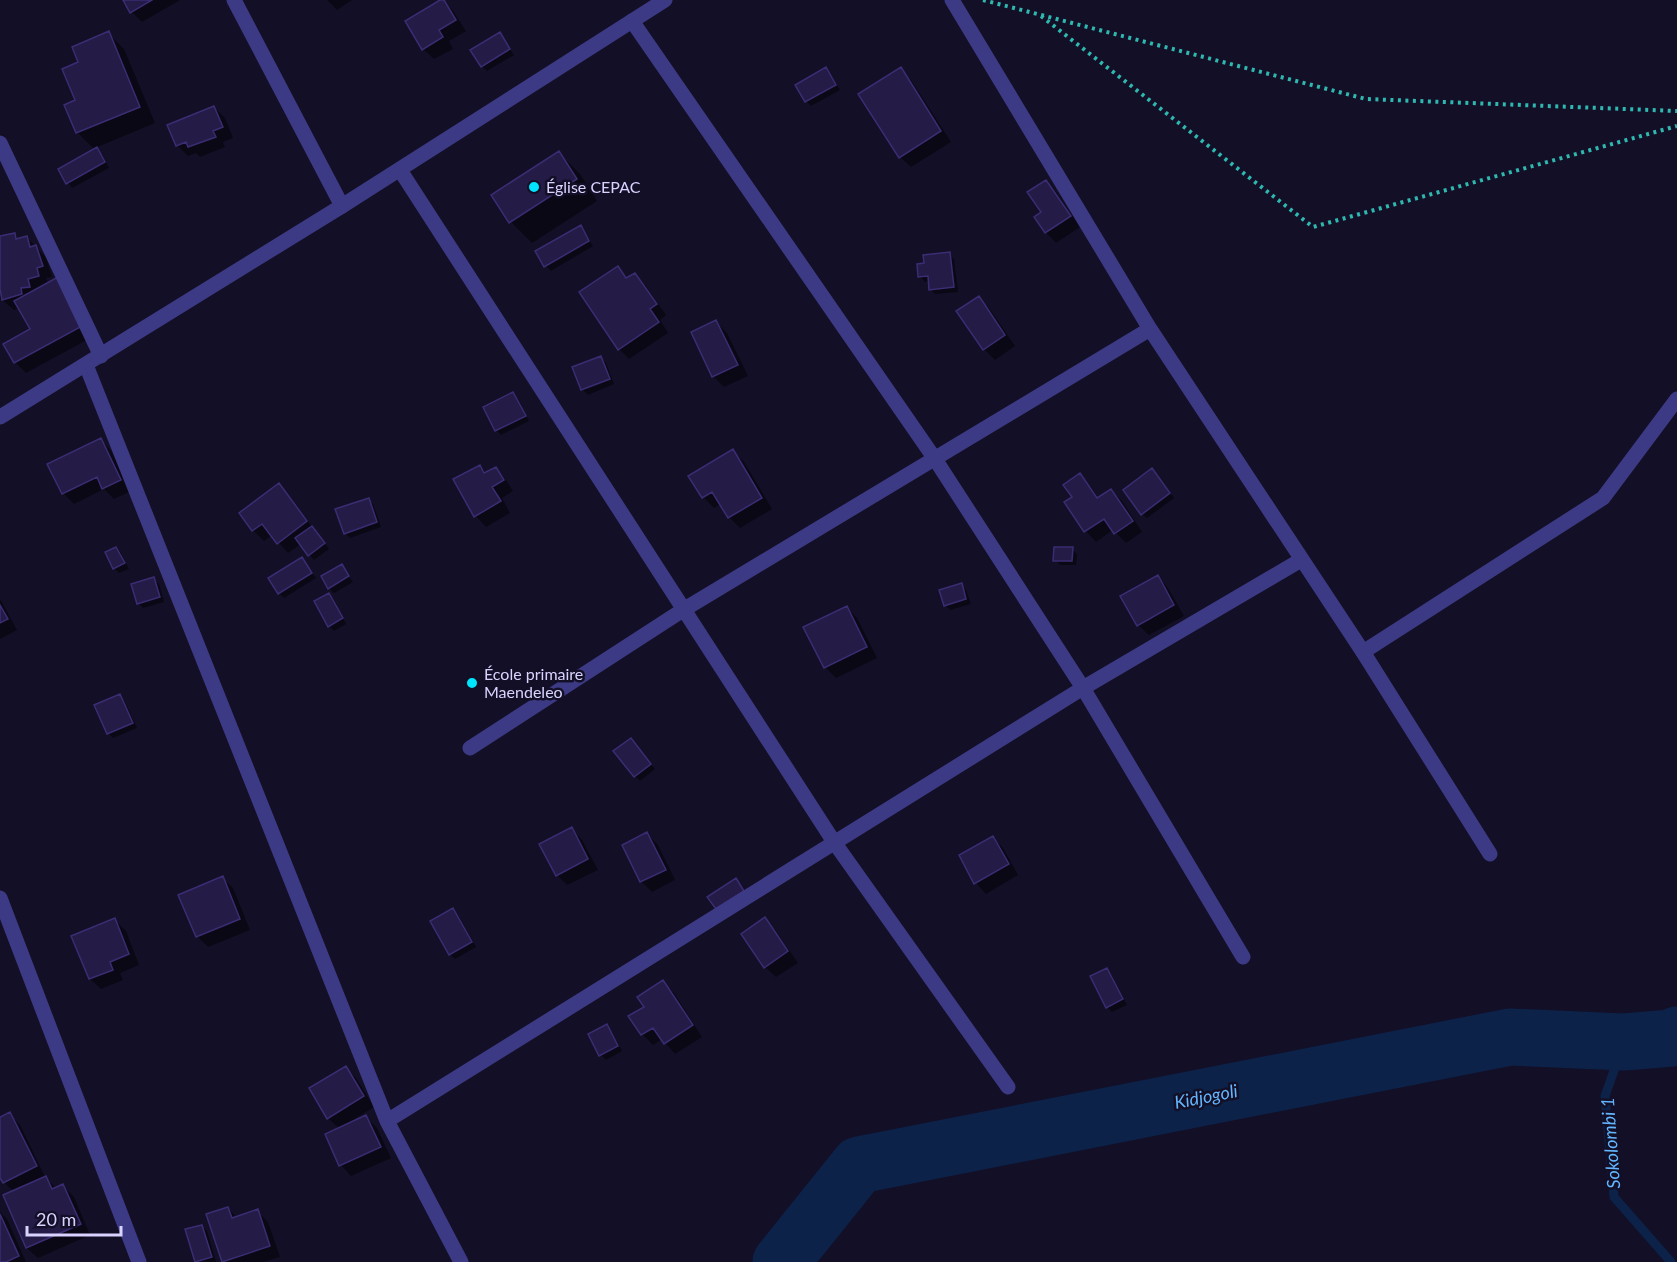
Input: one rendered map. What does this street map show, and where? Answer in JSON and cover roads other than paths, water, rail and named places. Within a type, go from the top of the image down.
[{"type":"street","points":[[234,0],[342,206]]},
{"type":"street","points":[[0,417],[400,170],[665,0]]},
{"type":"street","points":[[952,0],[1150,328],[1300,560],[1363,652],[1490,854]]},
{"type":"street","points":[[632,21],[935,459],[1083,688],[1243,957]]},
{"type":"street","points":[[0,143],[101,356]]},
{"type":"street","points":[[400,170],[834,842],[1008,1087]]},
{"type":"street","points":[[470,748],[683,610],[1150,328]]},
{"type":"street","points":[[86,365],[387,1121],[461,1262]]},
{"type":"street","points":[[1363,652],[1603,498],[1677,399]]},
{"type":"street","points":[[387,1121],[1083,688],[1300,560]]},
{"type":"street","points":[[0,898],[139,1262]]},
{"type":"waterway","name":"Kidjogoli","points":[[781,1262],[859,1165],[1510,1037],[1624,1042],[1672,1038],[1677,1035]]},
{"type":"waterway","name":"Sokolombi 1","points":[[1624,1042],[1605,1096],[1614,1197],[1671,1262]]},
{"type":"place","name":"Église CEPAC","points":[[534,187]]},
{"type":"place","name":"École primaire Maendeleo","points":[[472,683]]}]
